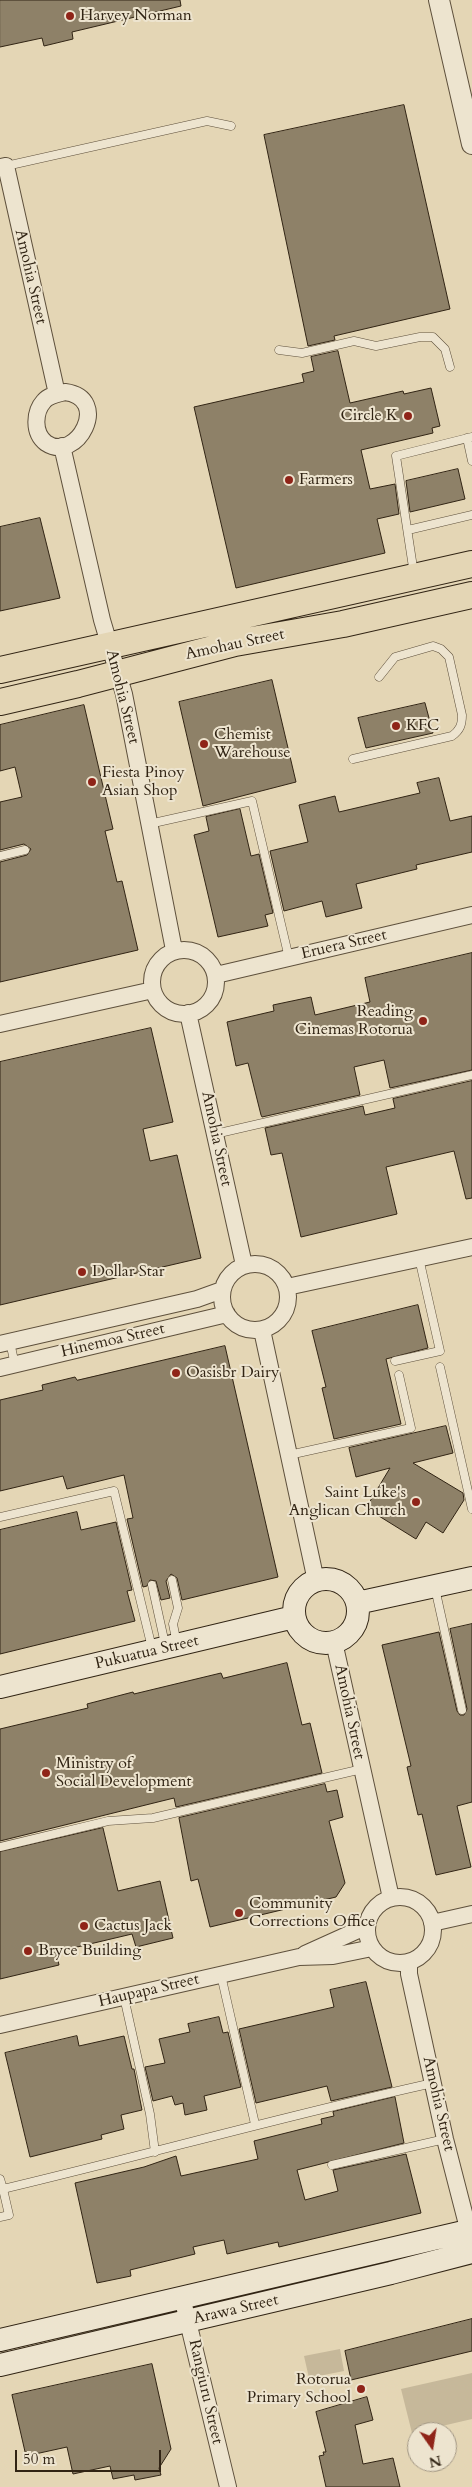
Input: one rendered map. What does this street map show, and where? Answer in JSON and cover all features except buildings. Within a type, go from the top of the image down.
[{"type":"main road","name":"Amohau Street","points":[[0,670],[472,564]]},
{"type":"main road","name":"Amohau Street","points":[[0,702],[235,643],[322,628],[472,595]]},
{"type":"main road","points":[[294,1617],[298,1595],[303,1589],[316,1581],[326,1579],[337,1581],[349,1590],[357,1603],[472,1578]]},
{"type":"main road","name":"Amohia Street","points":[[294,1617],[298,1627],[309,1638],[323,1643],[334,1642],[341,1639],[354,1628],[358,1612],[357,1603]]},
{"type":"main road","name":"Pukuatua Street","points":[[0,1687],[294,1617]]},
{"type":"main road","name":"Arawa Street","points":[[0,2340],[182,2297],[471,2239]]},
{"type":"main road","name":"Arawa Street","points":[[0,2365],[188,2322],[471,2239]]},
{"type":"street","points":[[439,0],[472,144]]},
{"type":"street","name":"Amohia Street","points":[[3,166],[56,394]]},
{"type":"street","points":[[65,392],[78,395],[84,401],[88,412],[88,422],[80,436],[72,443],[62,446],[48,444],[43,440],[36,422],[43,401],[56,394],[65,392]]},
{"type":"street","name":"Amohia Street","points":[[62,446],[109,644],[124,694],[174,950]]},
{"type":"street","name":"Eruera Street","points":[[216,975],[472,915]]},
{"type":"street","points":[[174,950],[194,950],[208,959],[216,975],[214,995],[205,1007],[188,1013],[176,1013],[166,1009],[159,1003],[152,990],[151,983],[154,968],[164,956],[174,950]]},
{"type":"street","points":[[0,1024],[152,990]]},
{"type":"street","name":"Amohia Street","points":[[188,1013],[244,1265]]},
{"type":"street","points":[[287,1287],[472,1246]]},
{"type":"street","points":[[244,1265],[266,1265],[279,1273],[287,1287],[288,1304],[284,1314],[273,1326],[262,1330],[243,1328],[227,1314],[223,1305],[222,1290],[227,1279],[234,1271],[244,1265]]},
{"type":"street","name":"Hinemoa Street","points":[[5,1343],[197,1299],[222,1290]]},
{"type":"street","name":"Hinemoa Street","points":[[7,1366],[227,1314]]},
{"type":"street","points":[[262,1330],[316,1581]]},
{"type":"street","name":"Amohia Street","points":[[334,1642],[391,1898]]},
{"type":"street","points":[[391,1898],[404,1898],[416,1902],[426,1911],[432,1923],[433,1933],[425,1951],[409,1962],[398,1963],[388,1961],[378,1956],[372,1948],[367,1926],[371,1914],[379,1904],[391,1898]]},
{"type":"street","points":[[432,1923],[472,1914]]},
{"type":"street","name":"Haupapa Street","points":[[299,1957],[367,1926]]},
{"type":"street","name":"Haupapa Street","points":[[0,2025],[299,1957],[333,1956],[372,1948]]},
{"type":"street","name":"Amohia Street","points":[[409,1962],[409,1974],[433,2083],[471,2239]]},
{"type":"street","name":"Rangiuru Street","points":[[182,2297],[228,2487]]},
{"type":"lane","points":[[3,166],[207,121],[231,126]]},
{"type":"lane","points":[[279,350],[302,353],[354,341],[376,346],[420,337],[433,337],[445,349],[450,368]]},
{"type":"lane","points":[[415,576],[396,456],[469,437],[472,461]]},
{"type":"lane","points":[[408,530],[472,515]]},
{"type":"lane","points":[[353,759],[452,736],[462,724],[462,715],[449,657],[441,649],[433,646],[395,657],[379,677]]},
{"type":"lane","points":[[149,824],[252,801],[289,958]]},
{"type":"lane","points":[[0,856],[24,850]]},
{"type":"lane","points":[[215,1134],[472,1075]]},
{"type":"lane","points":[[395,1362],[440,1351],[419,1258]]},
{"type":"lane","points":[[5,1343],[7,1366]]},
{"type":"lane","points":[[440,1367],[472,1509]]},
{"type":"lane","points":[[289,1455],[411,1428],[399,1375]]},
{"type":"lane","points":[[0,1517],[114,1491],[165,1649]]},
{"type":"lane","points":[[165,1649],[178,1608],[172,1580]]},
{"type":"lane","points":[[152,1585],[165,1649]]},
{"type":"lane","points":[[434,1586],[462,1710]]},
{"type":"lane","points":[[0,1847],[108,1822],[153,1818],[362,1769]]},
{"type":"lane","points":[[221,1975],[255,2124]]},
{"type":"lane","points":[[124,1997],[150,2114],[155,2152]]},
{"type":"lane","points":[[3,2189],[155,2152],[255,2124],[433,2083]]},
{"type":"lane","points":[[332,2164],[446,2139]]},
{"type":"lane","points":[[0,2178],[9,2215],[0,2217]]},
{"type":"shaded area","points":[[340,2349],[344,2371],[309,2378],[304,2356]]},
{"type":"shaded area","points":[[472,2373],[472,2419],[457,2422],[409,2422],[401,2389]]},
{"type":"place","name":"Harvey Norman","points":[[70,16]]},
{"type":"place","name":"Circle K","points":[[408,416]]},
{"type":"place","name":"Farmers","points":[[289,480]]},
{"type":"place","name":"KFC","points":[[396,726]]},
{"type":"place","name":"Chemist Warehouse","points":[[204,744]]},
{"type":"place","name":"Fiesta Pinoy Asian Shop","points":[[92,782]]},
{"type":"place","name":"Reading Cinemas Rotorua","points":[[423,1021]]},
{"type":"place","name":"Dollar Star","points":[[82,1272]]},
{"type":"place","name":"Oasisbr Dairy","points":[[176,1373]]},
{"type":"place","name":"Saint Luke's Anglican Church","points":[[416,1502]]},
{"type":"place","name":"Ministry of Social Development","points":[[46,1773]]},
{"type":"place","name":"Community Corrections Office","points":[[239,1913]]},
{"type":"place","name":"Cactus Jack","points":[[84,1926]]},
{"type":"place","name":"Bryce Building","points":[[28,1951]]},
{"type":"place","name":"Rotorua Primary School","points":[[361,2389]]}]
